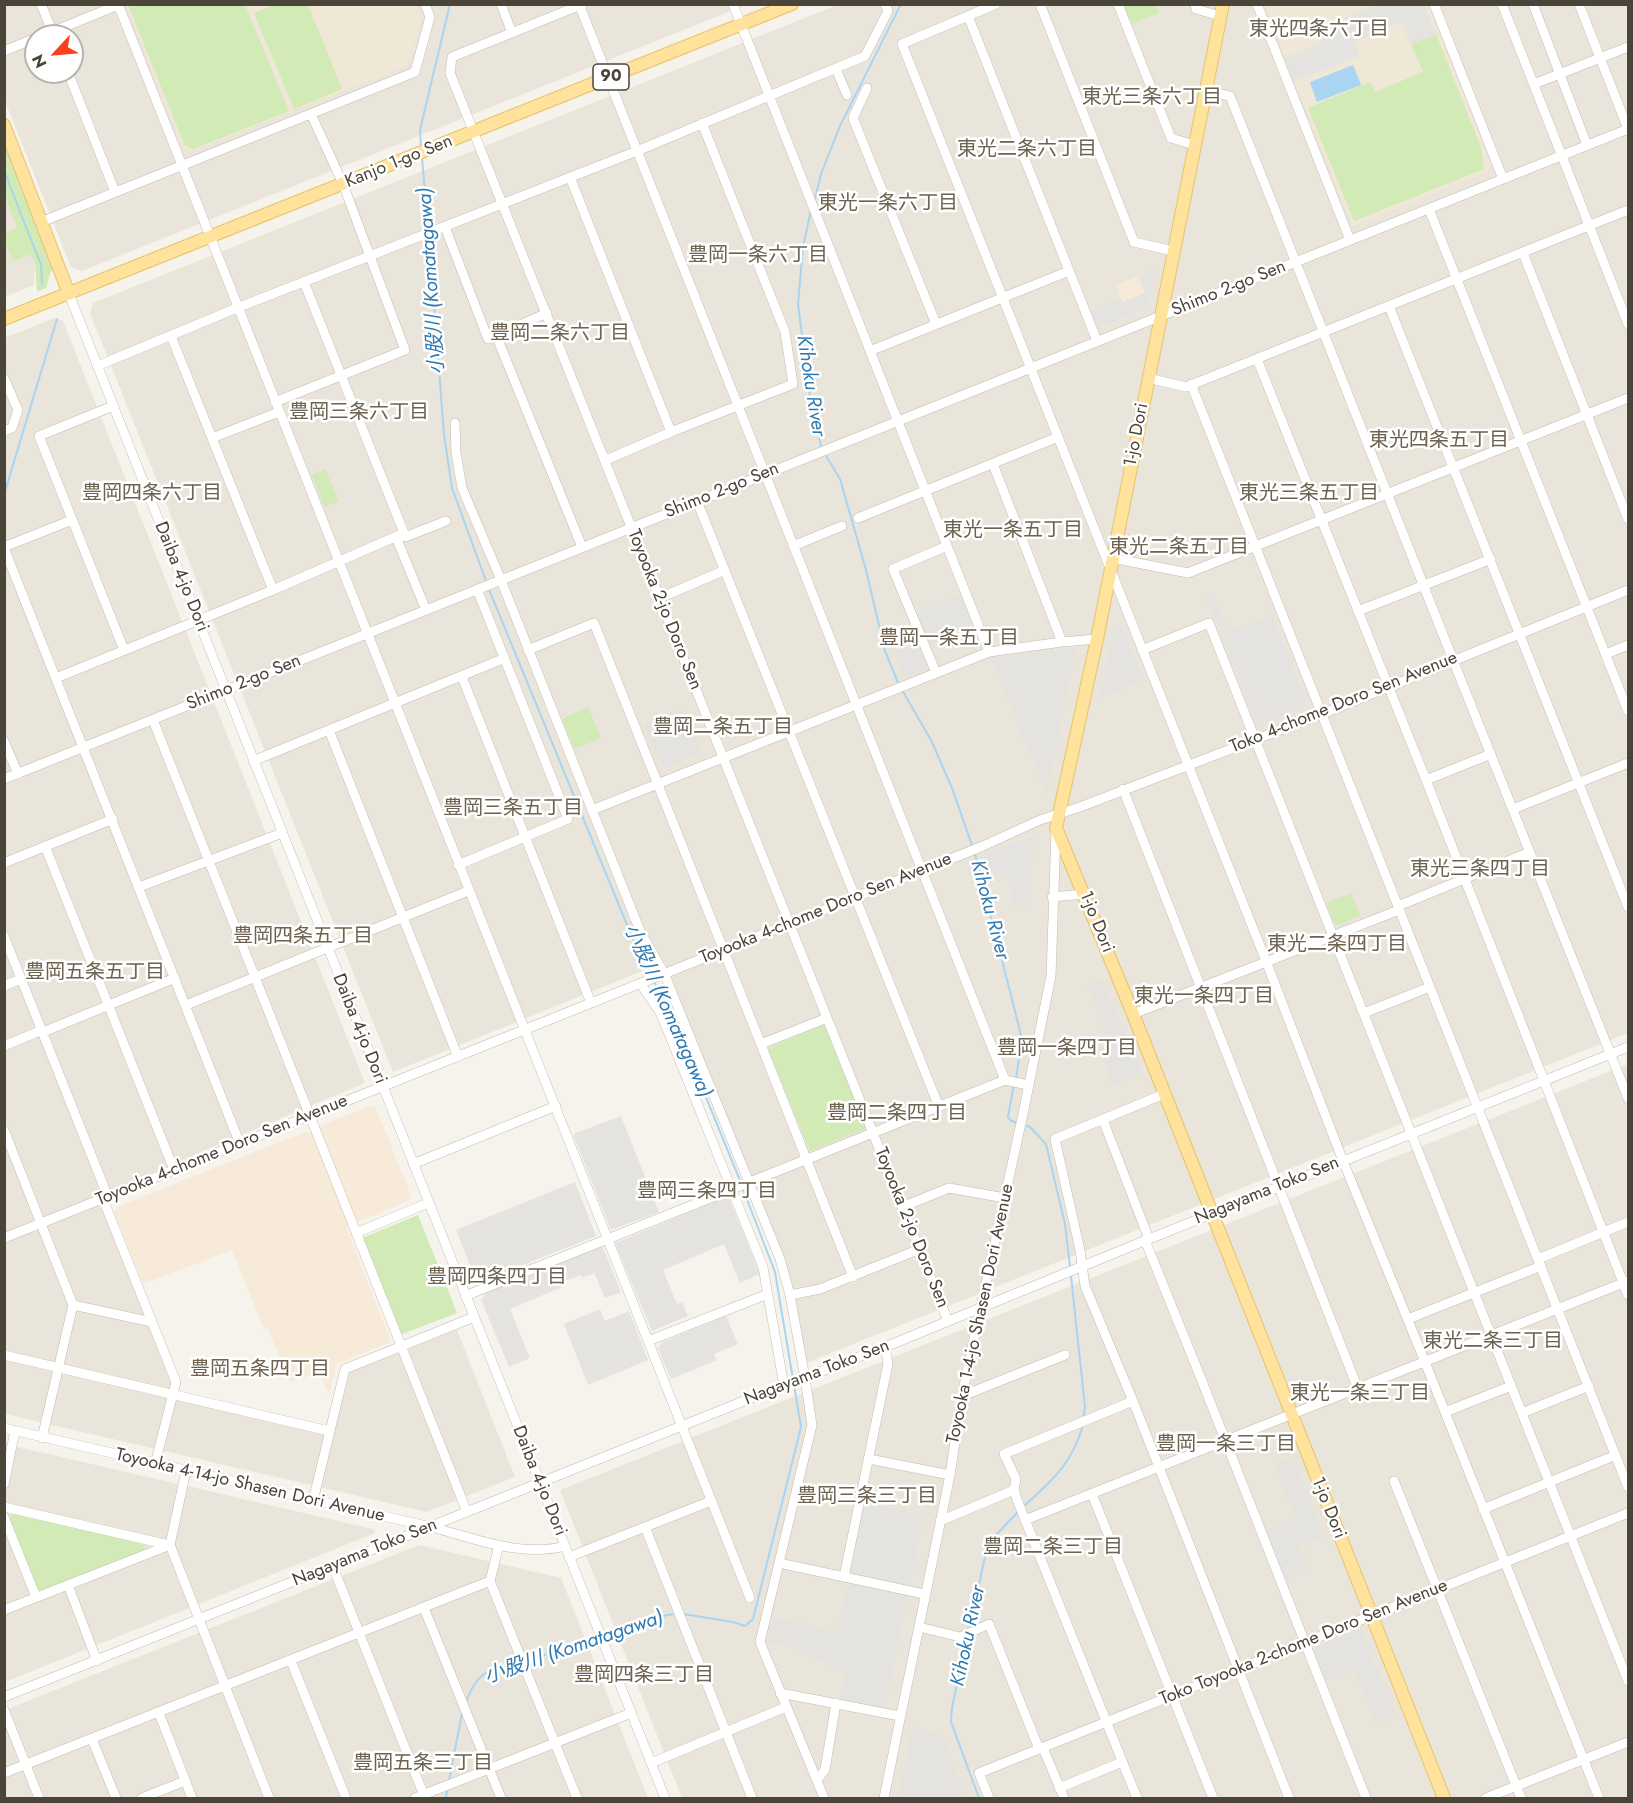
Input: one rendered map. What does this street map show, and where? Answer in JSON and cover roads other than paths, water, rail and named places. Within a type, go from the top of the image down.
[{"type":"main road","name":"Kanjo 1-go Sen","points":[[4,319],[792,4]]},
{"type":"main road","name":"1-jo Dori","points":[[1222,10],[1159,317],[1097,639],[1056,828],[1133,1014],[1444,1798]]},
{"type":"main road","points":[[5,126],[69,294]]},
{"type":"street","points":[[41,4],[49,24]]},
{"type":"street","points":[[41,222],[415,72],[430,17],[425,4]]},
{"type":"street","points":[[501,4],[512,33],[580,5],[856,704],[1011,1082]]},
{"type":"street","points":[[733,4],[989,652]]},
{"type":"street","points":[[97,366],[237,308],[637,151],[865,56],[888,11],[885,4]]},
{"type":"street","points":[[996,4],[902,44],[1111,565],[1142,650],[1343,1161],[1599,1798]]},
{"type":"street","points":[[1040,4],[1134,242],[1173,250]]},
{"type":"street","points":[[1118,4],[1171,138],[1194,145]]},
{"type":"street","points":[[1195,4],[1196,9],[1222,10]]},
{"type":"street","points":[[1257,4],[1350,240]]},
{"type":"street","points":[[1434,4],[1503,179]]},
{"type":"street","points":[[1503,4],[1629,324]]},
{"type":"street","points":[[1533,4],[1587,145]]},
{"type":"street","points":[[1579,4],[1628,129]]},
{"type":"street","points":[[75,24],[118,5],[750,1598]]},
{"type":"street","points":[[968,16],[1097,342]]},
{"type":"street","name":"Toyooka 2-jo Doro Sen","points":[[512,33],[452,57],[450,73],[948,1321]]},
{"type":"street","points":[[4,51],[24,43]]},
{"type":"street","points":[[1534,84],[1629,47]]},
{"type":"street","points":[[836,69],[848,95]]},
{"type":"street","points":[[73,84],[115,192]]},
{"type":"street","points":[[867,88],[853,118],[936,324]]},
{"type":"street","points":[[1205,91],[1230,96],[1629,1098]]},
{"type":"street","points":[[275,402],[405,350],[343,184],[311,114]]},
{"type":"street","points":[[606,460],[793,384],[785,332],[702,123]]},
{"type":"street","name":"Shimo 2-go Sen","points":[[4,779],[1628,129]]},
{"type":"street","points":[[570,177],[671,432]]},
{"type":"street","points":[[1429,208],[1629,711]]},
{"type":"street","points":[[1148,378],[1186,387],[1629,210]]},
{"type":"street","points":[[440,229],[488,339],[547,313]]},
{"type":"street","points":[[1523,253],[1629,519]]},
{"type":"street","points":[[870,351],[1069,271]]},
{"type":"street","points":[[304,282],[341,375],[426,610]]},
{"type":"street","name":"Daiba 4-jo Dori","points":[[69,294],[631,1713]]},
{"type":"street","points":[[1389,306],[1629,907]]},
{"type":"street","points":[[496,335],[582,547]]},
{"type":"street","points":[[171,336],[273,590]]},
{"type":"street","points":[[1257,359],[1604,1232],[1626,1282],[1629,1295]]},
{"type":"street","points":[[4,378],[18,410],[12,428],[4,431]]},
{"type":"street","points":[[1191,384],[1629,1487]]},
{"type":"street","points":[[1111,565],[1188,573],[1629,398]]},
{"type":"street","points":[[113,406],[39,436],[124,650]]},
{"type":"street","points":[[212,438],[279,412]]},
{"type":"street","points":[[454,423],[462,488],[640,931],[661,974],[780,1259],[790,1295],[812,1425],[760,1642],[824,1798]]},
{"type":"street","points":[[858,518],[1058,437]]},
{"type":"street","points":[[993,464],[1062,642]]},
{"type":"street","points":[[697,501],[939,1107]]},
{"type":"street","points":[[72,520],[4,547],[240,1144]]},
{"type":"street","points":[[56,678],[273,590],[400,535],[405,537],[446,521]]},
{"type":"street","points":[[793,546],[842,526]]},
{"type":"street","points":[[936,673],[893,569],[947,546]]},
{"type":"street","points":[[1358,611],[1491,559]]},
{"type":"street","points":[[660,598],[725,570]]},
{"type":"street","points":[[458,865],[568,819],[505,658],[481,588]]},
{"type":"street","name":"Toko 4-chome Doro Sen Avenue","points":[[1059,814],[1322,714],[1629,590]]},
{"type":"street","points":[[528,650],[594,623],[853,1277]]},
{"type":"street","points":[[1142,650],[1209,623],[1473,1293],[1629,1681]]},
{"type":"street","points":[[592,810],[989,652],[1097,639]]},
{"type":"street","points":[[1606,654],[1629,645]]},
{"type":"street","points":[[253,761],[505,658]]},
{"type":"street","points":[[462,677],[591,1003]]},
{"type":"street","points":[[153,720],[467,1512]]},
{"type":"street","points":[[329,730],[458,1056]]},
{"type":"street","points":[[4,741],[18,774]]},
{"type":"street","points":[[1426,780],[1491,754]]},
{"type":"street","points":[[1513,809],[1629,763]]},
{"type":"street","points":[[1123,789],[1358,1389]]},
{"type":"street","name":"Toyooka 4-chome Doro Sen Avenue","points":[[4,1238],[383,1088],[1059,814]]},
{"type":"street","points":[[4,863],[113,819]]},
{"type":"street","name":"Toyooka 1-4-jo Shasen Dori Avenue","points":[[884,1798],[950,1475],[962,1396],[1051,975],[1056,828]]},
{"type":"street","points":[[139,887],[282,833]]},
{"type":"street","points":[[45,846],[174,1170]]},
{"type":"street","points":[[1133,1014],[1333,936],[1530,852]]},
{"type":"street","points":[[186,1005],[468,891]]},
{"type":"street","points":[[1052,897],[1084,894]]},
{"type":"street","points":[[4,936],[176,1382],[155,1464]]},
{"type":"street","points":[[4,1046],[175,978]]},
{"type":"street","points":[[4,986],[21,979]]},
{"type":"street","points":[[643,982],[661,1014],[734,1188],[763,1267],[787,1385]]},
{"type":"street","points":[[1364,1013],[1430,987]]},
{"type":"street","points":[[761,1044],[827,1018]]},
{"type":"street","name":"Nagayama Toko Sen","points":[[4,1697],[885,1347],[1147,1239],[1629,1047]]},
{"type":"street","points":[[465,1296],[939,1107],[1011,1082],[1028,1085]]},
{"type":"street","points":[[1164,1094],[1054,1139],[1080,1250],[1078,1268],[1133,1401],[1289,1798]]},
{"type":"street","points":[[413,1164],[556,1106]]},
{"type":"street","points":[[1102,1120],[1366,1798]]},
{"type":"street","points":[[4,1130],[73,1305],[42,1438]]},
{"type":"street","points":[[902,1207],[949,1188],[1005,1198]]},
{"type":"street","points":[[356,1233],[428,1203]]},
{"type":"street","points":[[1408,1319],[1473,1293],[1629,1222]]},
{"type":"street","points":[[790,1295],[820,1289],[920,1249]]},
{"type":"street","points":[[1024,1518],[1092,1494],[1626,1282]]},
{"type":"street","points":[[648,1341],[768,1294]]},
{"type":"street","points":[[73,1305],[152,1322]]},
{"type":"street","points":[[313,1501],[345,1369],[474,1317]]},
{"type":"street","points":[[844,1577],[888,1364],[885,1347]]},
{"type":"street","points":[[4,1354],[330,1431]]},
{"type":"street","points":[[962,1396],[1065,1355]]},
{"type":"street","points":[[1445,1412],[1511,1386]]},
{"type":"street","points":[[1522,1413],[1589,1386]]},
{"type":"street","points":[[1133,1401],[1004,1454],[1016,1479],[1014,1490],[1024,1518],[1137,1798]]},
{"type":"street","name":"Toyooka 4-14-jo Shasen Dori Avenue","points":[[4,1428],[431,1527],[499,1545],[540,1551],[565,1546]]},
{"type":"street","points":[[4,1484],[15,1431]]},
{"type":"street","points":[[1483,1509],[1616,1455]]},
{"type":"street","points":[[869,1459],[950,1475]]},
{"type":"street","points":[[186,1471],[170,1545],[269,1798]]},
{"type":"street","points":[[1394,1481],[1521,1798]]},
{"type":"street","points":[[940,1521],[1014,1490]]},
{"type":"street","points":[[1092,1494],[1213,1798]]},
{"type":"street","points":[[569,1557],[711,1501]]},
{"type":"street","points":[[4,1507],[170,1545]]},
{"type":"street","name":"Toko Toyooka 2-chome Doro Sen Avenue","points":[[989,1798],[979,1773],[1629,1513]]},
{"type":"street","points":[[4,1517],[36,1597]]},
{"type":"street","points":[[645,1527],[752,1798]]},
{"type":"street","points":[[4,1610],[170,1545]]},
{"type":"street","points":[[499,1545],[490,1581],[577,1798]]},
{"type":"street","points":[[779,1563],[924,1594]]},
{"type":"street","points":[[333,1567],[421,1797],[631,1713],[665,1798]]},
{"type":"street","points":[[4,1773],[490,1581]]},
{"type":"street","points":[[68,1585],[97,1660]]},
{"type":"street","points":[[424,1608],[501,1798]]},
{"type":"street","points":[[919,1627],[960,1637],[989,1624],[1064,1798]]},
{"type":"street","points":[[291,1661],[346,1798]]},
{"type":"street","points":[[780,1693],[900,1716]]},
{"type":"street","points":[[817,1780],[825,1770],[836,1703]]},
{"type":"street","points":[[651,1763],[786,1707]]},
{"type":"street","points":[[4,1710],[39,1798]]},
{"type":"street","points":[[159,1713],[192,1798]]},
{"type":"street","points":[[92,1739],[116,1798]]},
{"type":"street","points":[[1485,1798],[1629,1742]]},
{"type":"street","points":[[1059,1788],[1122,1762]]},
{"type":"street","points":[[141,1798],[185,1781]]},
{"type":"water","points":[[1353,65],[1361,85],[1317,102],[1310,82]]},
{"type":"waterway","name":"小股川 (Komatagawa)","points":[[421,148],[420,130],[450,4]]},
{"type":"waterway","name":"Kihoku River","points":[[815,199],[821,174],[840,126],[901,4]]},
{"type":"waterway","name":"小股川 (Komatagawa)","points":[[422,157],[428,229]]},
{"type":"waterway","points":[[4,170],[41,264],[42,284]]},
{"type":"waterway","name":"Kihoku River","points":[[811,210],[803,247],[798,304],[811,405],[822,450]]},
{"type":"waterway","name":"小股川 (Komatagawa)","points":[[429,237],[444,435],[452,488],[486,581]]},
{"type":"waterway","points":[[4,495],[57,319]]},
{"type":"waterway","name":"Kihoku River","points":[[825,454],[840,479],[866,570],[885,651],[899,685]]},
{"type":"waterway","name":"小股川 (Komatagawa)","points":[[488,587],[637,949],[652,977]]},
{"type":"waterway","name":"Kihoku River","points":[[902,690],[931,740],[952,788],[973,848]]},
{"type":"waterway","name":"Kihoku River","points":[[975,854],[1022,1039],[1016,1078]]},
{"type":"waterway","name":"小股川 (Komatagawa)","points":[[654,982],[668,1004],[741,1183]]},
{"type":"waterway","name":"Kihoku River","points":[[1014,1084],[1008,1117],[1017,1123]]},
{"type":"waterway","name":"Kihoku River","points":[[1023,1125],[1030,1127],[1046,1144],[1065,1224],[1070,1267]]},
{"type":"waterway","name":"小股川 (Komatagawa)","points":[[743,1189],[775,1272],[793,1379]]},
{"type":"waterway","name":"Kihoku River","points":[[1071,1276],[1085,1407],[1083,1419]]},
{"type":"waterway","name":"小股川 (Komatagawa)","points":[[683,1614],[745,1626],[753,1619],[801,1427],[794,1385]]},
{"type":"waterway","name":"Kihoku River","points":[[1022,1508],[1066,1462],[1083,1425]]},
{"type":"waterway","name":"Kihoku River","points":[[969,1631],[986,1552],[995,1536],[1018,1512]]},
{"type":"waterway","name":"小股川 (Komatagawa)","points":[[605,1636],[667,1615],[677,1614]]},
{"type":"waterway","name":"Kihoku River","points":[[967,1636],[951,1722],[979,1798]]},
{"type":"waterway","name":"小股川 (Komatagawa)","points":[[525,1661],[600,1638]]},
{"type":"waterway","name":"小股川 (Komatagawa)","points":[[466,1702],[470,1691],[480,1677],[492,1670],[520,1662]]},
{"type":"waterway","name":"小股川 (Komatagawa)","points":[[449,1781],[462,1713]]},
{"type":"waterway","name":"小股川 (Komatagawa)","points":[[446,1798],[447,1790]]},
{"type":"district","name":"東光四条六丁目","points":[[1319,30]]},
{"type":"district","name":"東光三条六丁目","points":[[1152,98]]},
{"type":"district","name":"東光二条六丁目","points":[[1027,150]]},
{"type":"district","name":"東光一条六丁目","points":[[888,204]]},
{"type":"district","name":"豊岡一条六丁目","points":[[758,256]]},
{"type":"district","name":"豊岡二条六丁目","points":[[560,334]]},
{"type":"district","name":"豊岡三条六丁目","points":[[359,413]]},
{"type":"district","name":"東光四条五丁目","points":[[1439,441]]},
{"type":"district","name":"豊岡四条六丁目","points":[[152,494]]},
{"type":"district","name":"東光三条五丁目","points":[[1309,494]]},
{"type":"district","name":"東光一条五丁目","points":[[1013,531]]},
{"type":"district","name":"東光二条五丁目","points":[[1179,548]]},
{"type":"district","name":"豊岡一条五丁目","points":[[949,639]]},
{"type":"district","name":"豊岡二条五丁目","points":[[723,728]]},
{"type":"district","name":"豊岡三条五丁目","points":[[513,809]]},
{"type":"district","name":"東光三条四丁目","points":[[1480,870]]},
{"type":"district","name":"豊岡四条五丁目","points":[[303,937]]},
{"type":"district","name":"東光二条四丁目","points":[[1337,945]]},
{"type":"district","name":"豊岡五条五丁目","points":[[95,973]]},
{"type":"district","name":"東光一条四丁目","points":[[1204,997]]},
{"type":"district","name":"豊岡一条四丁目","points":[[1067,1049]]},
{"type":"district","name":"豊岡二条四丁目","points":[[897,1114]]},
{"type":"district","name":"豊岡三条四丁目","points":[[707,1192]]},
{"type":"district","name":"豊岡四条四丁目","points":[[497,1278]]},
{"type":"district","name":"東光二条三丁目","points":[[1493,1342]]},
{"type":"district","name":"豊岡五条四丁目","points":[[260,1370]]},
{"type":"district","name":"東光一条三丁目","points":[[1360,1394]]},
{"type":"district","name":"豊岡一条三丁目","points":[[1226,1445]]},
{"type":"district","name":"豊岡三条三丁目","points":[[867,1497]]},
{"type":"district","name":"豊岡二条三丁目","points":[[1053,1548]]},
{"type":"district","name":"豊岡四条三丁目","points":[[644,1676]]},
{"type":"district","name":"豊岡五条三丁目","points":[[423,1764]]}]
